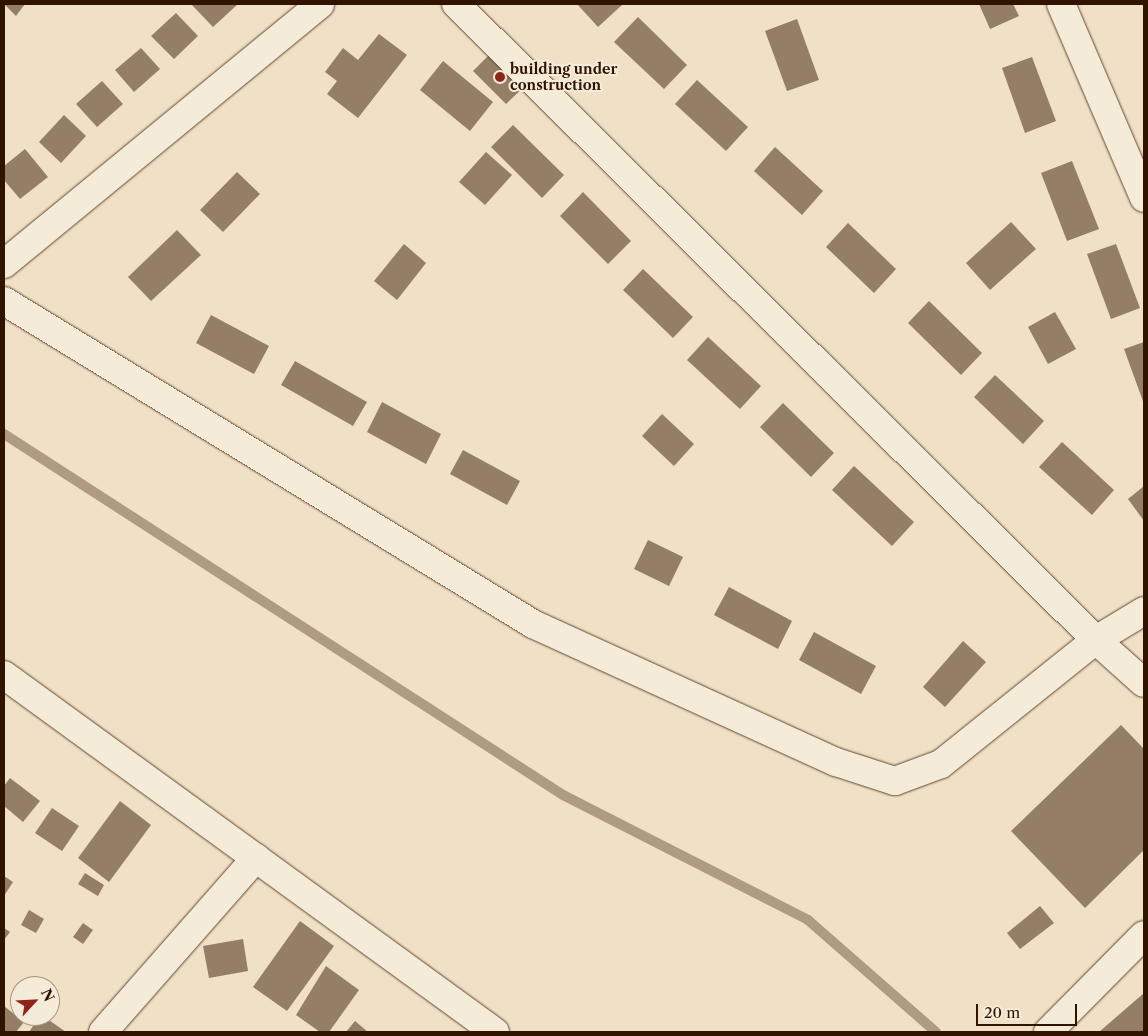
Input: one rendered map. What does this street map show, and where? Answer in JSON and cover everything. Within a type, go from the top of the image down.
[{"type":"street","points":[[4,264],[320,4]]},
{"type":"street","points":[[456,4],[1096,640],[1144,683]]},
{"type":"street","points":[[1061,4],[1144,198]]},
{"type":"street","points":[[4,301],[533,624],[836,762],[895,781],[941,764],[1096,640],[1144,611]]},
{"type":"street","points":[[4,675],[495,1032]]},
{"type":"street","points":[[103,1032],[256,858]]},
{"type":"street","points":[[1051,1030],[1124,956]]},
{"type":"building","points":[[4,4],[25,4],[16,16]]},
{"type":"building","points":[[191,4],[238,4],[213,27]]},
{"type":"building","points":[[577,4],[621,4],[622,5],[598,27]]},
{"type":"building","points":[[979,4],[1013,4],[1019,16],[990,29]]},
{"type":"building","points":[[176,13],[198,36],[174,59],[151,36]]},
{"type":"building","points":[[638,17],[687,65],[664,89],[614,42]]},
{"type":"building","points":[[797,19],[819,80],[787,91],[765,31]]},
{"type":"building","points":[[379,34],[407,55],[358,118],[327,94],[337,81],[325,72],[343,48],[358,60]]},
{"type":"building","points":[[141,48],[160,69],[134,92],[115,70]]},
{"type":"building","name":"building under construction","points":[[494,50],[528,83],[506,104],[473,71]]},
{"type":"building","points":[[1032,57],[1056,121],[1025,133],[1002,68]]},
{"type":"building","points":[[443,61],[493,102],[470,131],[420,90]]},
{"type":"building","points":[[697,80],[748,127],[726,151],[675,104]]},
{"type":"building","points":[[102,81],[123,104],[97,127],[76,104]]},
{"type":"building","points":[[64,115],[86,136],[61,163],[39,142]]},
{"type":"building","points":[[513,125],[564,175],[542,198],[491,147]]},
{"type":"building","points":[[775,147],[823,191],[802,215],[754,171]]},
{"type":"building","points":[[25,149],[48,177],[20,199],[4,180],[4,166]]},
{"type":"building","points":[[486,152],[512,175],[485,205],[459,182]]},
{"type":"building","points":[[1072,161],[1099,229],[1067,241],[1041,173]]},
{"type":"building","points":[[237,172],[260,194],[223,232],[200,210]]},
{"type":"building","points":[[583,192],[631,241],[608,264],[560,216]]},
{"type":"building","points":[[1011,222],[1036,249],[990,290],[966,263]]},
{"type":"building","points":[[848,223],[896,269],[874,293],[826,247]]},
{"type":"building","points":[[177,230],[201,255],[151,301],[128,277]]},
{"type":"building","points":[[404,244],[426,263],[397,300],[374,281]]},
{"type":"building","points":[[1116,244],[1140,308],[1111,319],[1087,254]]},
{"type":"building","points":[[643,269],[693,317],[673,338],[623,290]]},
{"type":"building","points":[[929,301],[982,353],[961,375],[908,323]]},
{"type":"building","points":[[1055,312],[1076,349],[1048,364],[1028,327]]},
{"type":"building","points":[[211,315],[269,346],[254,374],[196,343]]},
{"type":"building","points":[[708,337],[761,386],[740,409],[687,360]]},
{"type":"building","points":[[1144,342],[1144,404],[1124,349]]},
{"type":"building","points":[[295,361],[367,402],[353,426],[281,385]]},
{"type":"building","points":[[995,375],[1044,421],[1023,444],[974,397]]},
{"type":"building","points":[[382,402],[441,434],[426,464],[367,432]]},
{"type":"building","points":[[783,403],[834,453],[811,477],[760,427]]},
{"type":"building","points":[[662,414],[694,444],[674,466],[642,436]]},
{"type":"building","points":[[1062,442],[1114,490],[1092,515],[1039,467]]},
{"type":"building","points":[[463,450],[520,481],[507,505],[450,474]]},
{"type":"building","points":[[854,466],[914,522],[892,546],[832,490]]},
{"type":"building","points":[[1144,486],[1144,521],[1128,499]]},
{"type":"building","points":[[648,540],[683,557],[669,586],[634,569]]},
{"type":"building","points":[[729,587],[792,621],[778,649],[714,615]]},
{"type":"building","points":[[814,632],[876,666],[861,694],[799,660]]},
{"type":"building","points":[[963,641],[986,662],[945,707],[923,687]]},
{"type":"building","points":[[1121,725],[1144,749],[1144,850],[1085,908],[1011,831]]},
{"type":"building","points":[[10,778],[40,801],[23,822],[4,806],[4,786]]},
{"type":"building","points":[[120,801],[151,825],[109,882],[78,858]]},
{"type":"building","points":[[52,808],[79,826],[62,851],[35,833]]},
{"type":"building","points":[[85,873],[104,885],[98,896],[78,884]]},
{"type":"building","points":[[4,876],[13,882],[4,896]]},
{"type":"building","points":[[1040,906],[1054,923],[1020,949],[1007,933]]},
{"type":"building","points":[[29,910],[44,919],[36,933],[21,925]]},
{"type":"building","points":[[300,921],[334,946],[287,1011],[253,987]]},
{"type":"building","points":[[83,923],[93,930],[83,944],[73,937]]},
{"type":"building","points":[[4,928],[10,932],[4,940]]},
{"type":"building","points":[[243,939],[248,971],[209,978],[203,946]]},
{"type":"building","points":[[326,966],[359,990],[329,1032],[320,1032],[296,1015]]},
{"type":"building","points":[[1144,993],[1144,1032],[1099,1032]]},
{"type":"building","points":[[4,1006],[10,1011],[10,1026],[21,1026],[16,1032],[4,1032]]},
{"type":"building","points":[[355,1021],[368,1032],[346,1032]]},
{"type":"building","points":[[33,1026],[57,1026],[66,1032],[29,1032]]},
{"type":"waterway","points":[[4,434],[563,795],[808,920],[936,1032]]},
{"type":"place","name":"building under construction","points":[[500,77]]}]
